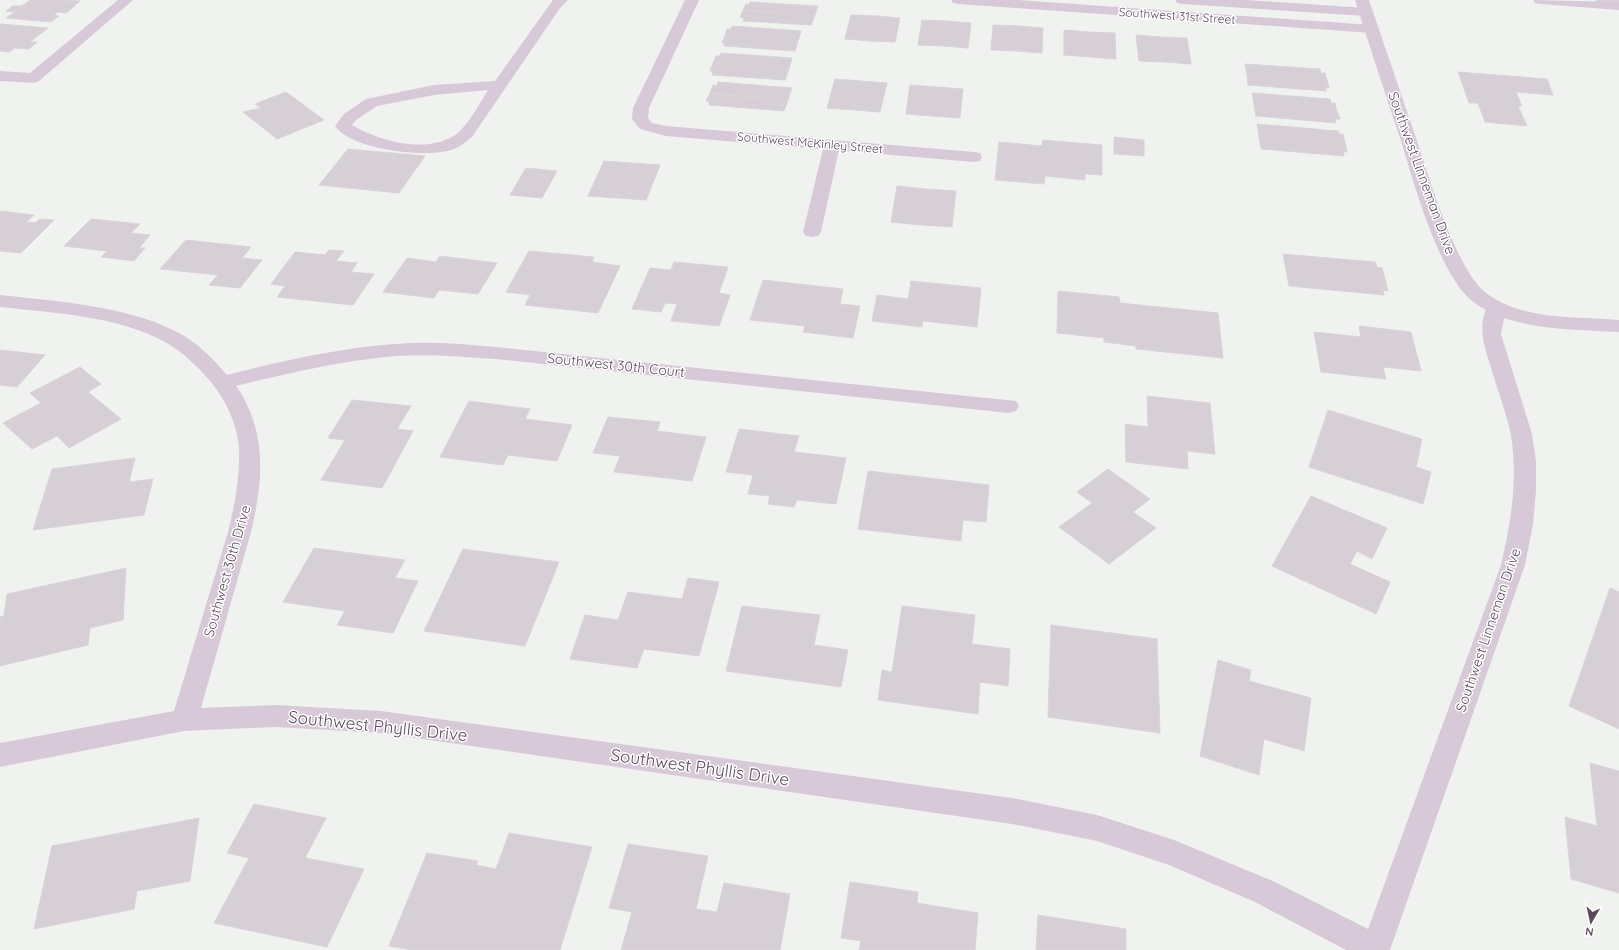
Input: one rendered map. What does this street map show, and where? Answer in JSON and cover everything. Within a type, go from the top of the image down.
[{"type":"street","points":[[0,76],[34,78],[126,0]]},
{"type":"street","points":[[499,85],[434,90],[372,102],[350,118],[343,126],[363,138],[405,148],[449,146],[466,134],[555,5],[561,0]]},
{"type":"street","name":"Southwest McKinley Street","points":[[692,0],[640,108],[640,119],[646,126],[666,131],[974,157]]},
{"type":"street","name":"Southwest 31st Street","points":[[958,0],[1372,29]]},
{"type":"street","points":[[1182,0],[1364,6]]},
{"type":"street","points":[[1540,0],[1619,6]]},
{"type":"street","name":"Southwest Linneman Drive","points":[[1364,6],[1418,170],[1447,247],[1462,279],[1478,296],[1496,308],[1491,334],[1521,434],[1526,491],[1522,524],[1513,565],[1375,949]]},
{"type":"street","points":[[812,232],[832,145]]},
{"type":"street","name":"Southwest 30th Drive","points":[[0,301],[92,312],[133,323],[166,335],[195,353],[225,382],[242,411],[252,465],[246,509],[184,720]]},
{"type":"street","points":[[1496,308],[1529,318],[1619,326]]},
{"type":"street","name":"Southwest 30th Court","points":[[225,382],[297,364],[340,357],[396,350],[445,350],[495,353],[1009,406]]},
{"type":"street","name":"Southwest Phyllis Drive","points":[[0,755],[184,720],[276,716],[381,722],[1012,811],[1097,828],[1174,853],[1265,892],[1375,949]]},
{"type":"building","points":[[30,0],[80,1],[66,13],[58,12],[54,15],[59,16],[51,22],[6,18],[15,12],[6,11],[13,6],[22,6]]},
{"type":"building","points":[[1596,0],[1619,0],[1619,3],[1598,2]]},
{"type":"building","points":[[750,2],[818,6],[815,15],[743,10],[746,4],[749,5]]},
{"type":"building","points":[[743,10],[815,15],[811,25],[743,21],[744,18],[740,17]]},
{"type":"building","points":[[851,15],[877,16],[870,41],[845,39]]},
{"type":"building","points":[[877,16],[900,18],[895,42],[870,41]]},
{"type":"building","points":[[922,20],[947,21],[943,46],[918,45]]},
{"type":"building","points":[[947,21],[971,23],[968,48],[943,46]]},
{"type":"building","points":[[0,24],[48,28],[30,42],[37,42],[29,49],[14,48],[10,52],[0,51]]},
{"type":"building","points":[[993,25],[1019,26],[1017,51],[991,50]]},
{"type":"building","points":[[732,26],[801,31],[798,41],[725,36],[727,29],[731,29]]},
{"type":"building","points":[[1019,26],[1043,28],[1042,53],[1017,51]]},
{"type":"building","points":[[1064,30],[1089,32],[1090,57],[1064,55]]},
{"type":"building","points":[[1089,32],[1115,33],[1116,59],[1090,57]]},
{"type":"building","points":[[1136,35],[1161,37],[1164,62],[1139,61]]},
{"type":"building","points":[[725,36],[798,41],[795,51],[724,46],[725,43],[722,43]]},
{"type":"building","points":[[1161,37],[1187,38],[1191,64],[1164,62]]},
{"type":"building","points":[[721,53],[792,58],[789,69],[713,63],[716,56],[719,56]]},
{"type":"building","points":[[713,63],[789,69],[785,80],[712,75],[713,71],[710,71]]},
{"type":"building","points":[[1245,64],[1320,69],[1321,73],[1325,73],[1327,80],[1247,74]]},
{"type":"building","points":[[1458,72],[1547,79],[1553,95],[1516,92],[1522,106],[1518,106],[1527,126],[1485,122],[1478,103],[1469,103]]},
{"type":"building","points":[[1247,74],[1327,80],[1329,88],[1325,88],[1326,91],[1248,85]]},
{"type":"building","points":[[835,79],[861,81],[854,110],[827,108]]},
{"type":"building","points":[[861,81],[887,83],[880,112],[854,110]]},
{"type":"building","points":[[718,82],[792,88],[788,100],[710,93],[713,85],[717,86]]},
{"type":"building","points":[[910,85],[936,87],[932,116],[906,114]]},
{"type":"building","points":[[936,87],[963,89],[960,118],[932,116]]},
{"type":"building","points":[[286,92],[324,120],[277,139],[243,112],[261,108],[255,104]]},
{"type":"building","points":[[710,93],[788,100],[784,111],[709,105],[710,102],[706,101]]},
{"type":"building","points":[[1252,93],[1330,99],[1331,103],[1335,103],[1336,108],[1332,107],[1333,111],[1254,105]]},
{"type":"building","points":[[1254,105],[1333,111],[1332,107],[1336,108],[1340,119],[1335,119],[1336,123],[1256,116]]},
{"type":"building","points":[[1257,124],[1338,131],[1339,134],[1343,134],[1345,143],[1259,136]]},
{"type":"building","points":[[1259,136],[1345,143],[1347,152],[1343,152],[1344,156],[1261,149]]},
{"type":"building","points":[[1114,137],[1144,140],[1144,156],[1114,154]]},
{"type":"building","points":[[1043,140],[1102,145],[1102,175],[1085,174],[1085,180],[1045,176],[1044,184],[995,180],[999,142],[1042,146]]},
{"type":"building","points":[[348,149],[425,156],[399,193],[319,185]]},
{"type":"building","points":[[604,161],[632,163],[617,198],[588,196]]},
{"type":"building","points":[[632,163],[660,165],[646,200],[617,198]]},
{"type":"building","points":[[526,168],[557,171],[542,198],[510,195]]},
{"type":"building","points":[[897,186],[926,189],[921,225],[891,222]]},
{"type":"building","points":[[926,189],[956,191],[952,227],[921,225]]},
{"type":"building","points":[[0,211],[34,215],[26,222],[35,223],[40,219],[54,220],[21,253],[0,251]]},
{"type":"building","points":[[91,219],[140,224],[131,233],[150,235],[139,248],[145,248],[134,261],[101,257],[107,251],[64,246]]},
{"type":"building","points":[[186,240],[251,247],[242,258],[262,260],[240,288],[209,285],[218,275],[160,269]]},
{"type":"building","points":[[329,250],[344,251],[336,261],[357,263],[351,272],[374,274],[353,305],[277,297],[285,286],[271,284],[295,252],[325,255]]},
{"type":"building","points":[[529,251],[594,257],[592,262],[620,266],[598,313],[525,305],[530,295],[506,292]]},
{"type":"building","points":[[1283,254],[1375,262],[1377,267],[1382,268],[1385,279],[1286,270]]},
{"type":"building","points":[[440,256],[497,263],[478,294],[439,290],[434,298],[383,292],[407,258],[436,262]]},
{"type":"building","points":[[674,262],[728,267],[719,293],[730,295],[719,326],[671,321],[677,304],[665,303],[661,312],[632,309],[650,268],[671,270]]},
{"type":"building","points":[[1286,270],[1385,279],[1388,291],[1383,290],[1384,295],[1289,286]]},
{"type":"building","points":[[763,280],[843,289],[840,304],[860,306],[853,338],[803,332],[805,326],[750,320]]},
{"type":"building","points":[[911,281],[981,288],[977,327],[923,321],[922,327],[872,321],[877,295],[908,299]]},
{"type":"building","points":[[1058,291],[1119,297],[1120,303],[1218,313],[1223,358],[1136,349],[1136,346],[1104,342],[1104,338],[1057,333]]},
{"type":"building","points":[[1359,326],[1411,332],[1421,371],[1383,367],[1386,379],[1321,372],[1314,332],[1361,337]]},
{"type":"building","points":[[0,350],[45,355],[17,387],[0,385]]},
{"type":"building","points":[[80,367],[101,384],[88,392],[121,419],[69,448],[57,436],[32,449],[3,423],[41,403],[30,393]]},
{"type":"building","points":[[1147,396],[1210,403],[1215,454],[1187,451],[1188,469],[1126,462],[1125,424],[1148,427]]},
{"type":"building","points":[[352,400],[411,406],[397,429],[413,431],[382,488],[321,480],[345,440],[328,438]]},
{"type":"building","points":[[469,401],[530,409],[525,419],[572,425],[557,461],[508,455],[503,465],[440,457]]},
{"type":"building","points":[[1328,410],[1422,439],[1416,467],[1431,472],[1423,504],[1309,467]]},
{"type":"building","points":[[608,417],[660,422],[657,431],[706,437],[692,481],[614,472],[620,456],[593,453]]},
{"type":"building","points":[[739,429],[799,436],[794,452],[846,458],[836,504],[797,500],[794,507],[768,504],[770,496],[748,494],[753,475],[726,472]]},
{"type":"building","points":[[135,458],[129,482],[153,479],[144,515],[33,530],[52,469]]},
{"type":"building","points":[[1108,469],[1150,499],[1133,512],[1156,528],[1109,564],[1059,527],[1092,503],[1077,492]]},
{"type":"building","points":[[868,471],[989,485],[986,522],[963,520],[961,541],[858,529]]},
{"type":"building","points":[[1311,496],[1387,528],[1372,559],[1357,551],[1350,564],[1390,582],[1376,614],[1272,566]]},
{"type":"building","points":[[314,548],[405,560],[395,578],[418,581],[393,633],[337,625],[345,611],[283,602]]},
{"type":"building","points":[[463,549],[559,562],[525,646],[424,631]]},
{"type":"building","points":[[126,568],[123,620],[90,628],[88,645],[0,666],[0,617],[4,616],[7,594]]},
{"type":"building","points":[[688,578],[719,582],[699,656],[644,649],[637,668],[570,659],[585,615],[618,620],[628,592],[682,599]]},
{"type":"building","points":[[1610,588],[1619,592],[1619,729],[1569,706]]},
{"type":"building","points":[[742,606],[820,615],[814,645],[848,650],[841,687],[726,671]]},
{"type":"building","points":[[902,606],[975,615],[972,644],[1010,649],[1008,686],[980,682],[978,714],[878,700],[882,670],[892,672]]},
{"type":"building","points":[[1051,625],[1157,639],[1160,733],[1048,717]]},
{"type":"building","points":[[1218,660],[1251,670],[1249,681],[1311,698],[1304,751],[1264,739],[1259,775],[1200,756]]},
{"type":"building","points":[[1590,763],[1619,771],[1619,893],[1571,879],[1565,817],[1597,826]]},
{"type":"building","points":[[254,804],[326,818],[305,858],[364,869],[327,947],[214,923],[249,858],[227,853]]},
{"type":"building","points":[[199,818],[190,881],[137,891],[134,909],[34,929],[52,846]]},
{"type":"building","points":[[509,833],[592,847],[560,950],[412,950],[389,946],[427,853],[478,861],[476,865],[496,869]]},
{"type":"building","points":[[628,844],[708,856],[696,909],[717,912],[724,883],[790,894],[780,950],[621,950],[632,912],[609,908]]},
{"type":"building","points":[[850,882],[918,892],[917,903],[978,913],[975,950],[859,950],[861,941],[841,938]]},
{"type":"building","points":[[1038,915],[1126,929],[1126,950],[1036,950]]}]
